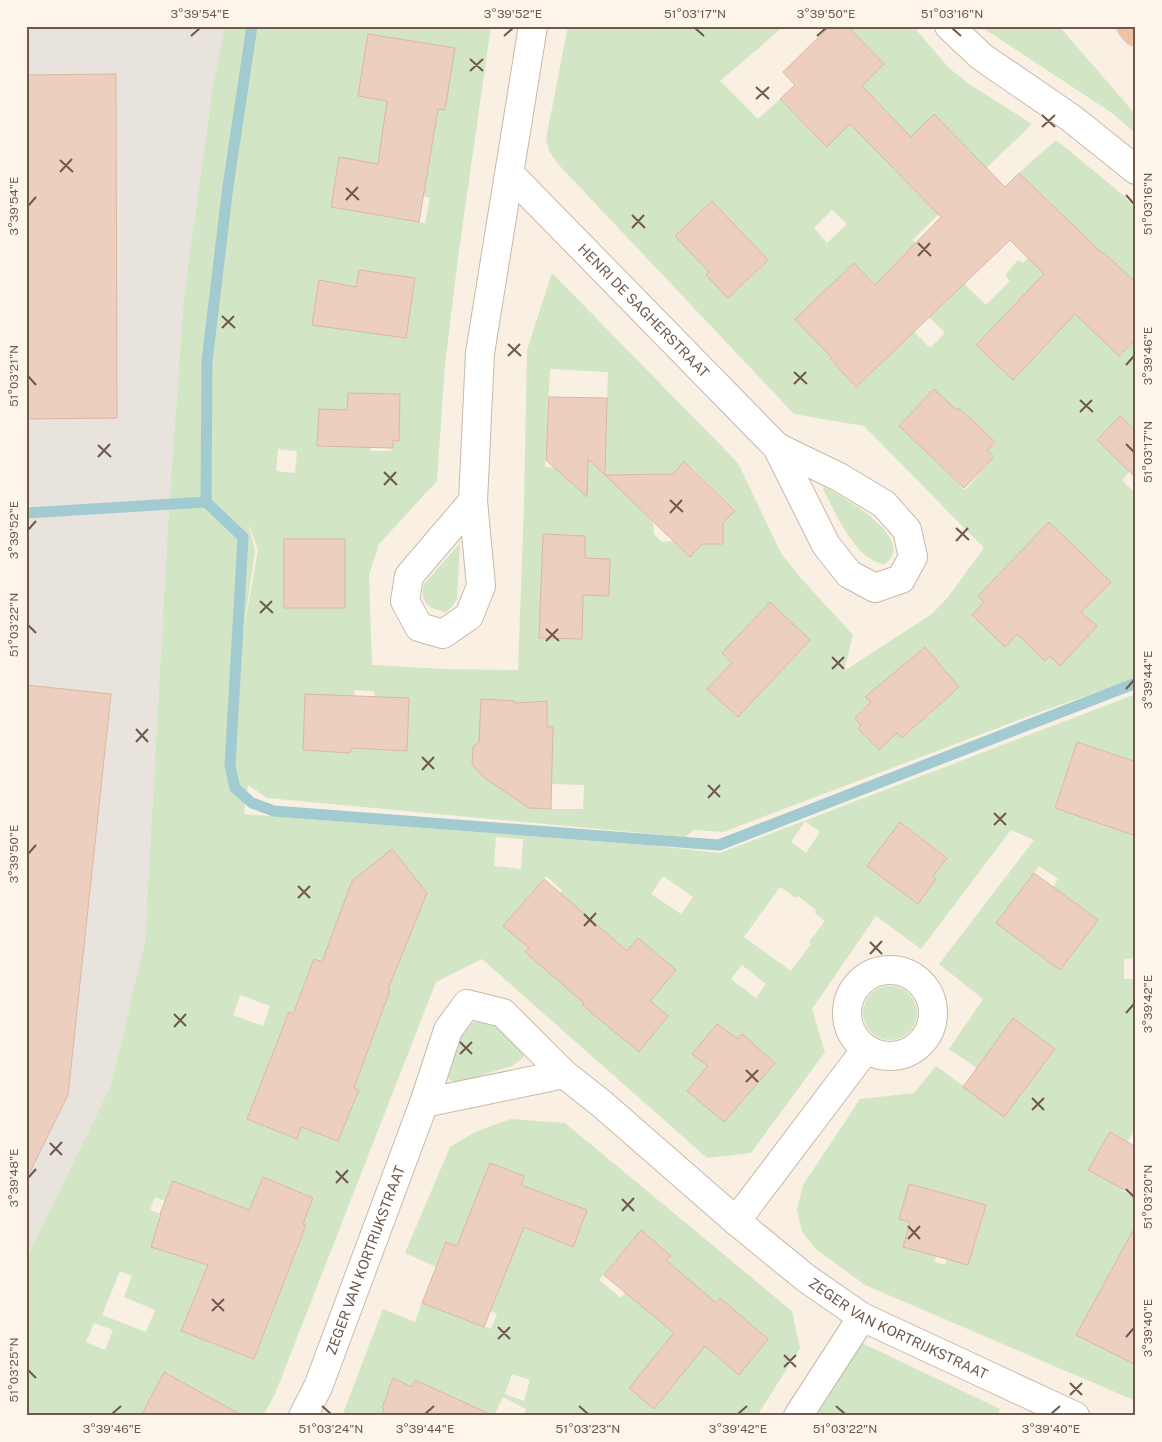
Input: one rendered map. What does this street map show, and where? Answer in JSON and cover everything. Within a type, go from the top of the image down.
[{"type":"highway","points":[[1131,26],[1136,32]]},
{"type":"street","points":[[473,502],[480,353],[533,26]]},
{"type":"street","points":[[949,26],[982,58],[1071,118],[1136,170]]},
{"type":"street","name":"HENRI DE SAGHERSTRAAT","points":[[510,174],[777,447],[826,545],[849,574],[875,588],[901,579],[913,556],[907,530],[884,504],[838,477],[777,447]]},
{"type":"street","name":"ZEGER VAN KORTRIJKSTRAAT","points":[[303,1416],[318,1387],[424,1104],[448,1030],[467,1004],[503,1013],[564,1074],[602,1104],[736,1221],[807,1279],[862,1318],[1075,1416]]},
{"type":"street","points":[[736,1221],[866,1049]]},
{"type":"street","points":[[424,1104],[564,1074]]},
{"type":"street","points":[[798,1416],[862,1318]]},
{"type":"shaded area","points":[[26,26],[225,26],[214,79],[184,295],[169,508],[145,941],[111,1085],[26,1259]]},
{"type":"green space","points":[[225,26],[491,26],[458,258],[445,365],[437,481],[379,544],[369,575],[372,665],[442,669],[518,670],[527,350],[552,273],[738,463],[781,553],[799,576],[853,635],[844,671],[932,614],[948,597],[984,548],[864,426],[794,414],[557,163],[549,151],[546,139],[568,26],[784,26],[720,81],[758,119],[780,99],[813,133],[884,64],[847,26],[913,26],[949,68],[969,84],[1032,124],[912,240],[950,270],[986,305],[1010,281],[1005,275],[1018,260],[1023,263],[1065,219],[1019,173],[1056,140],[1123,195],[1136,209],[1136,283],[1059,298],[1119,356],[1136,339],[1136,428],[1134,430],[1133,468],[1122,480],[1136,494],[1136,678],[1040,712],[723,832],[694,830],[685,837],[267,798],[248,785],[244,814],[657,846],[720,853],[1136,694],[1136,762],[1078,742],[1055,807],[1136,836],[1136,958],[1124,959],[1124,979],[1136,979],[1136,1130],[1134,1130],[1128,1142],[1110,1132],[1089,1170],[1136,1198],[1136,1247],[1126,1243],[1077,1334],[1136,1365],[1136,1401],[865,1285],[816,1249],[802,1232],[797,1209],[803,1185],[860,1099],[914,1093],[936,1066],[1004,1116],[1055,1049],[1013,1018],[977,1068],[949,1049],[983,999],[939,964],[1034,840],[1011,830],[921,949],[876,916],[812,1009],[825,1052],[751,1153],[707,1158],[482,959],[436,982],[275,1394],[263,1416],[219,1416],[164,1373],[141,1416],[26,1416],[26,1259],[111,1085],[145,941],[169,508],[184,295],[214,79]],"holes":[[[368,34],[455,48],[445,110],[358,96]],[[380,152],[429,159],[423,196],[430,198],[425,223],[331,207],[339,158],[378,164]],[[712,201],[768,260],[728,298],[706,275],[709,272],[675,236]],[[832,210],[847,224],[827,243],[814,228]],[[359,270],[415,278],[406,338],[312,324],[319,281],[356,287]],[[845,272],[858,285],[867,276],[887,297],[856,387],[830,360],[836,354],[815,339],[796,318]],[[928,316],[945,333],[930,348],[914,332]],[[1054,336],[1013,380],[978,347]],[[550,369],[608,372],[605,456],[584,455],[583,469],[545,467]],[[934,389],[956,410],[959,408],[995,442],[987,450],[994,457],[965,490],[899,426]],[[348,393],[399,394],[398,441],[389,440],[389,449],[393,451],[371,451],[370,447],[318,446],[319,409],[339,410],[347,414]],[[278,449],[297,451],[295,473],[276,471]],[[685,461],[735,510],[723,523],[723,544],[702,544],[690,557],[673,541],[662,542],[654,534],[653,522],[639,508],[652,496],[652,474],[673,474]],[[248,523],[258,550],[243,635],[255,551]],[[543,534],[585,536],[585,558],[610,559],[609,596],[583,595],[581,638],[539,638]],[[285,539],[345,539],[345,608],[284,608]],[[770,602],[810,640],[738,717],[707,689],[732,663],[722,653]],[[924,647],[959,687],[903,738],[897,733],[879,750],[858,729],[861,726],[855,718],[871,702],[866,697]],[[355,690],[374,691],[375,697],[409,699],[407,750],[351,748],[350,753],[303,750],[305,694],[354,697]],[[551,784],[584,785],[583,809],[550,809]],[[805,821],[820,832],[806,853],[791,842]],[[901,822],[947,858],[933,876],[936,879],[918,904],[868,866]],[[496,837],[523,839],[521,869],[494,866]],[[392,849],[427,893],[395,961],[332,935],[337,921],[364,901],[350,883]],[[1039,866],[1058,879],[1053,887],[1098,920],[1060,970],[997,923]],[[546,876],[562,890],[560,893],[550,973],[525,952],[529,948],[504,926]],[[663,876],[693,897],[681,914],[651,894]],[[780,887],[796,898],[798,896],[816,910],[815,913],[825,921],[809,942],[811,944],[791,971],[744,937]],[[638,938],[676,970],[650,1001],[668,1016],[639,1051],[582,1005]],[[314,959],[390,990],[383,1007],[291,1018]],[[742,965],[766,984],[756,998],[731,979]],[[240,995],[270,1006],[263,1026],[233,1015]],[[272,1056],[358,1090],[338,1141],[301,1127],[297,1139],[247,1119]],[[263,1177],[313,1198],[303,1224],[305,1225],[241,1231]],[[173,1182],[193,1231],[159,1217],[160,1214],[150,1210],[155,1197],[165,1201]],[[910,1184],[986,1205],[968,1265],[947,1259],[945,1265],[935,1262],[936,1256],[903,1247],[910,1222],[899,1219]],[[210,1268],[279,1294],[254,1359],[201,1339],[196,1294],[206,1270]],[[120,1271],[132,1276],[124,1297],[155,1310],[146,1332],[102,1315]],[[94,1323],[113,1330],[105,1350],[86,1342]]]},
{"type":"green space","points":[[980,26],[1059,26],[1136,115],[1136,134],[1112,113]]},
{"type":"green space","points":[[825,487],[875,520],[886,531],[892,543],[893,554],[885,564],[865,555],[856,545],[840,522],[823,489]]},
{"type":"green space","points":[[460,543],[457,599],[446,612],[430,607],[424,600],[424,584]]},
{"type":"green space","points":[[885,986],[895,986],[905,990],[913,998],[917,1013],[913,1028],[905,1036],[895,1040],[885,1040],[875,1036],[867,1028],[863,1018],[863,1008],[867,998],[875,990]]},
{"type":"green space","points":[[474,1022],[483,1022],[497,1026],[508,1034],[524,1051],[523,1058],[512,1066],[459,1082],[452,1081],[446,1077],[445,1062],[465,1027]]},
{"type":"green space","points":[[511,1119],[565,1123],[792,1311],[800,1348],[757,1416],[523,1416],[526,1409],[503,1397],[494,1416],[446,1416],[453,1397],[415,1380],[412,1387],[393,1379],[382,1408],[384,1409],[382,1416],[342,1416],[383,1309],[415,1322],[422,1303],[491,1329],[497,1314],[491,1311],[508,1266],[447,1242],[436,1267],[405,1253],[450,1147],[475,1132]],"holes":[[[490,1163],[524,1176],[521,1185],[573,1247],[473,1207]],[[641,1230],[670,1256],[621,1298],[599,1280]],[[720,1298],[768,1339],[739,1375],[690,1333]],[[649,1364],[674,1385],[654,1408]],[[512,1374],[530,1380],[524,1401],[505,1394]]]},
{"type":"green space","points":[[862,1343],[1000,1409],[997,1416],[816,1416]]},
{"type":"building","points":[[830,26],[847,26],[884,64],[862,86],[911,137],[934,114],[1005,187],[1019,173],[1136,283],[1136,339],[1119,356],[1075,314],[1013,380],[976,345],[1044,274],[1010,240],[856,387],[830,359],[832,358],[795,319],[854,263],[875,285],[941,217],[850,124],[827,147],[780,99],[795,85],[783,72]]},
{"type":"building","points":[[368,34],[455,48],[445,110],[438,109],[419,222],[331,207],[339,157],[378,164],[387,101],[358,96]]},
{"type":"building","points":[[116,74],[117,418],[26,419],[26,75]]},
{"type":"building","points":[[712,201],[768,260],[728,298],[706,275],[709,272],[675,236]]},
{"type":"building","points":[[359,270],[415,278],[406,338],[312,325],[319,280],[356,287]]},
{"type":"building","points":[[934,389],[956,410],[959,408],[995,442],[987,450],[994,457],[964,488],[899,426]]},
{"type":"building","points":[[348,393],[400,394],[399,441],[393,440],[393,448],[317,446],[319,409],[347,410]]},
{"type":"building","points":[[549,397],[607,398],[605,475],[588,459],[587,497],[546,460]]},
{"type":"building","points":[[1120,416],[1136,431],[1136,478],[1097,440]]},
{"type":"building","points":[[684,461],[735,511],[723,523],[723,544],[702,544],[690,557],[605,475],[673,474]]},
{"type":"building","points":[[1049,522],[1111,582],[1081,612],[1097,626],[1060,666],[1050,656],[1045,661],[1017,634],[1005,647],[972,615],[984,602],[978,596]]},
{"type":"building","points":[[543,534],[585,536],[585,558],[610,559],[609,596],[583,595],[582,639],[539,638]]},
{"type":"building","points":[[284,539],[345,539],[345,608],[284,608]]},
{"type":"building","points":[[770,602],[810,640],[738,717],[707,689],[732,663],[722,653]]},
{"type":"building","points":[[925,647],[959,687],[902,738],[897,733],[879,750],[858,729],[861,726],[855,718],[871,702],[865,697]]},
{"type":"building","points":[[26,685],[111,694],[68,1095],[26,1180]]},
{"type":"building","points":[[305,694],[409,698],[407,751],[351,748],[350,753],[303,750]]},
{"type":"building","points":[[481,699],[515,701],[515,703],[547,701],[547,727],[553,727],[551,809],[529,808],[482,776],[472,764],[473,747],[479,742]]},
{"type":"building","points":[[1077,742],[1136,762],[1136,836],[1055,808]]},
{"type":"building","points":[[900,822],[947,858],[933,876],[936,879],[918,904],[867,866]]},
{"type":"building","points":[[392,849],[427,893],[388,989],[390,990],[354,1088],[359,1090],[338,1141],[301,1127],[297,1139],[247,1119],[289,1012],[293,1014],[314,959],[322,962],[352,881]]},
{"type":"building","points":[[1034,873],[1098,920],[1060,970],[996,923]]},
{"type":"building","points":[[544,879],[627,951],[638,938],[676,970],[650,1001],[668,1016],[639,1052],[582,1005],[584,1003],[525,952],[529,948],[503,926]]},
{"type":"building","points":[[1013,1018],[1055,1049],[1004,1117],[963,1087]]},
{"type":"building","points":[[717,1024],[738,1039],[742,1034],[775,1063],[724,1122],[687,1091],[708,1066],[692,1054]]},
{"type":"building","points":[[1110,1132],[1136,1147],[1136,1196],[1088,1170]]},
{"type":"building","points":[[490,1163],[524,1176],[521,1185],[587,1210],[573,1247],[524,1227],[484,1327],[422,1303],[446,1242],[457,1246]]},
{"type":"building","points":[[263,1177],[313,1198],[303,1224],[306,1225],[254,1359],[181,1331],[208,1265],[151,1247],[160,1214],[173,1181],[249,1210]]},
{"type":"building","points":[[909,1184],[986,1205],[968,1265],[903,1247],[910,1222],[899,1219]]},
{"type":"building","points":[[1136,1225],[1136,1365],[1076,1335]]},
{"type":"building","points":[[641,1230],[671,1256],[666,1260],[716,1303],[720,1298],[768,1339],[739,1375],[705,1346],[654,1409],[629,1388],[674,1333],[604,1275]]},
{"type":"building","points":[[164,1372],[243,1416],[141,1416]]},
{"type":"building","points":[[393,1378],[412,1387],[415,1380],[494,1416],[382,1416],[384,1409],[382,1408]]},
{"type":"waterway","points":[[26,513],[206,502],[207,361],[228,186],[252,26]]},
{"type":"waterway","points":[[206,502],[243,537],[230,766],[235,788],[252,803],[274,811],[719,845],[1136,683]]}]
